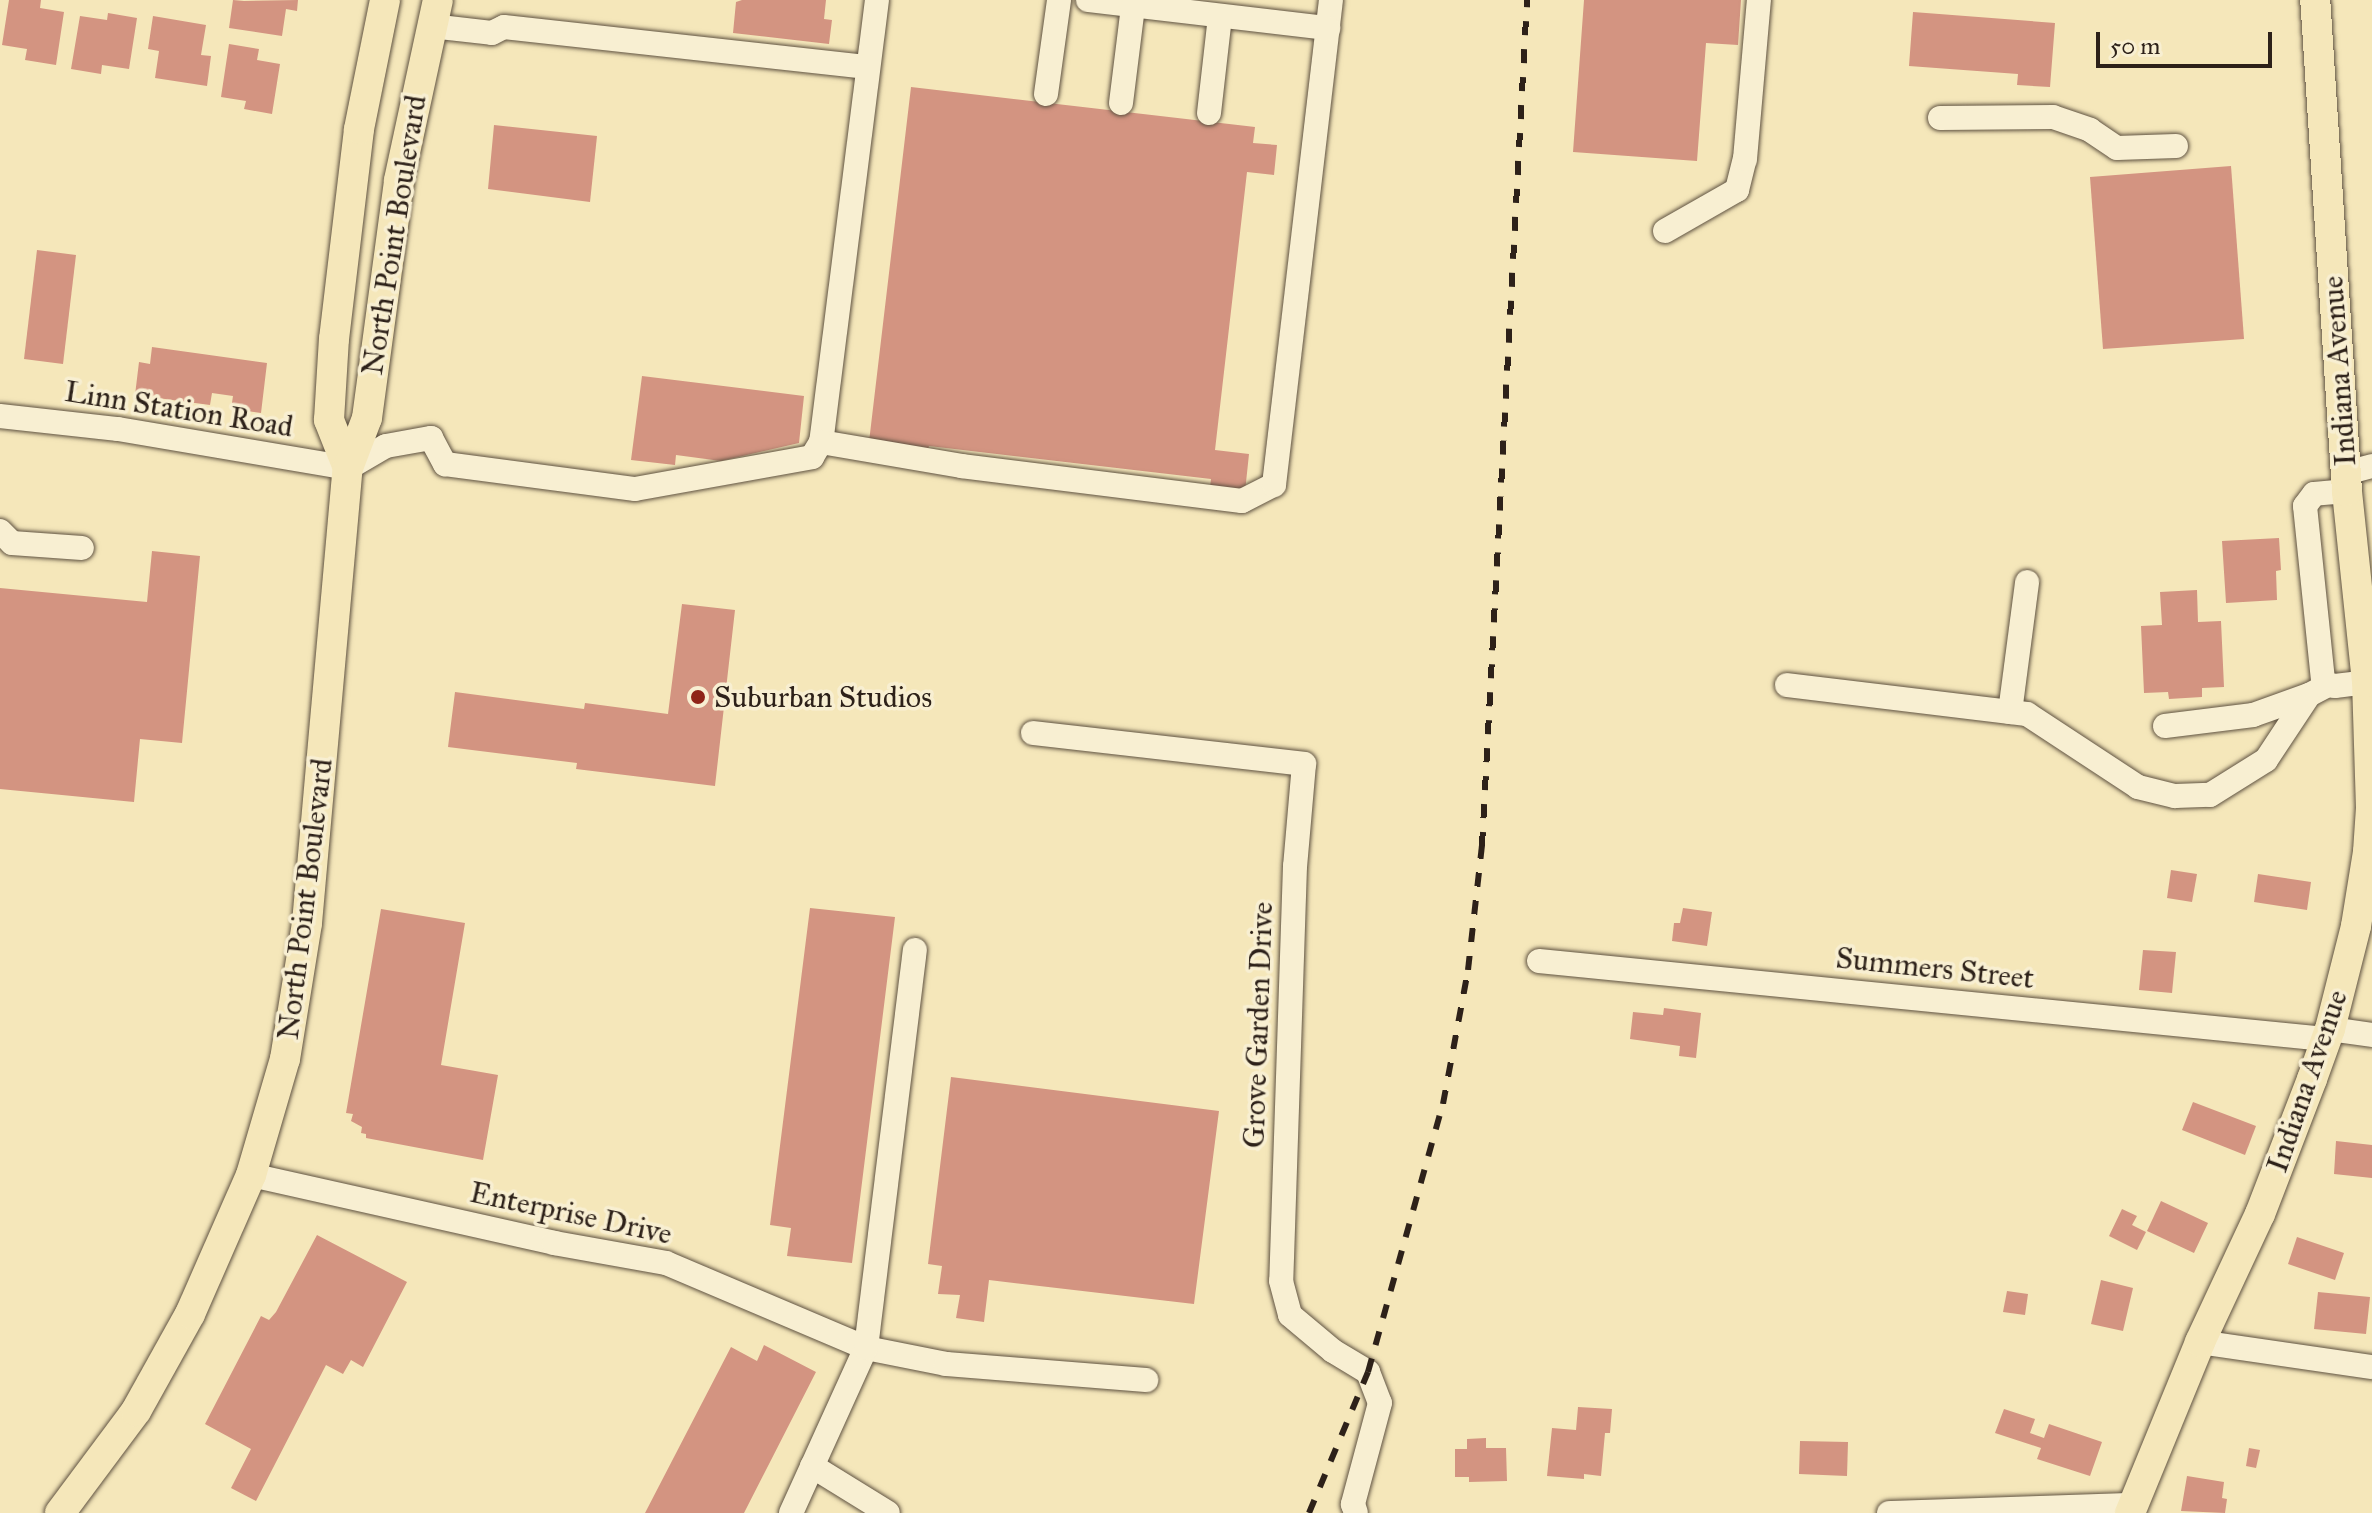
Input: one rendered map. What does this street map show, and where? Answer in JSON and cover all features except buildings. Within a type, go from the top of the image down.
[{"type":"main road","name":"North Point Boulevard","points":[[348,468],[329,420],[334,339],[359,129],[385,0]]},
{"type":"main road","name":"Indiana Avenue","points":[[2131,1509],[2200,1342],[2260,1214],[2328,1034],[2356,926],[2370,838],[2363,559],[2315,0]]},
{"type":"main road","name":"North Point Boulevard","points":[[60,1513],[129,1422],[162,1367],[220,1249],[251,1175],[285,1059],[301,968],[348,468],[367,418],[399,180],[435,13]]},
{"type":"street","points":[[348,468],[386,446],[431,438],[445,464],[635,489],[812,457],[821,442],[877,0]]},
{"type":"street","points":[[1046,94],[1059,0]]},
{"type":"street","points":[[1088,0],[1328,28]]},
{"type":"street","points":[[821,442],[961,466],[1242,501],[1274,485],[1331,0]]},
{"type":"street","points":[[1665,231],[1737,190],[1745,159],[1759,0]]},
{"type":"street","points":[[1121,103],[1133,6]]},
{"type":"street","points":[[435,13],[492,33],[504,27],[868,67]]},
{"type":"street","points":[[1209,113],[1220,17]]},
{"type":"street","points":[[1940,118],[2053,117],[2090,130],[2117,148],[2176,146]]},
{"type":"street","name":"Linn Station Road","points":[[0,416],[118,429],[348,468]]},
{"type":"street","points":[[1787,685],[2027,714],[2138,787],[2175,796],[2210,795],[2266,760],[2318,690],[2323,679],[2305,506],[2314,494],[2355,477]]},
{"type":"street","points":[[0,531],[12,543],[82,548]]},
{"type":"street","points":[[2010,712],[2027,582]]},
{"type":"street","points":[[2165,726],[2253,715],[2318,690],[2367,682]]},
{"type":"street","name":"Grove Garden Drive","points":[[1033,733],[1304,764],[1295,866],[1281,1281],[1290,1315],[1333,1351],[1368,1372],[1380,1403],[1353,1504],[1356,1513]]},
{"type":"street","points":[[791,1513],[866,1348],[915,950]]},
{"type":"street","name":"Summers Street","points":[[1539,961],[2328,1034],[2372,1035]]},
{"type":"street","name":"Enterprise Drive","points":[[251,1175],[554,1243],[666,1263],[866,1348],[946,1364],[1146,1380]]},
{"type":"street","points":[[2200,1342],[2372,1367]]},
{"type":"street","points":[[812,1466],[888,1513]]},
{"type":"street","points":[[1889,1513],[2131,1509]]},
{"type":"railway","points":[[1309,1513],[1368,1372],[1443,1104],[1468,970],[1482,846],[1527,0]]},
{"type":"place","name":"Suburban Studios","points":[[698,697]]}]
